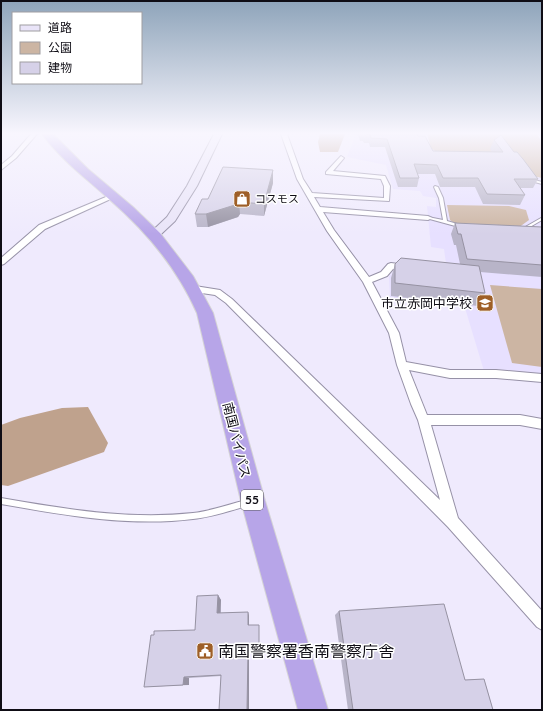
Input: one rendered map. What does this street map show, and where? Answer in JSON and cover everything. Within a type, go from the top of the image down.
[{"type":"highway","name":"南国バイパス","points":[[81,167],[154,235],[182,269],[195,289],[205,313],[252,501],[313,710]]},
{"type":"highway","name":"南国バイパス","points":[[92,167],[106,182],[113,196]]},
{"type":"street","points":[[154,235],[171,219],[192,186],[201,167]]},
{"type":"street","points":[[296,167],[300,179],[331,231],[367,280],[394,333],[402,365],[416,404],[424,420],[453,522]]},
{"type":"street","points":[[309,195],[387,200],[386,186],[383,177],[328,173],[333,167]]},
{"type":"street","points":[[1,262],[42,227],[113,196]]},
{"type":"street","points":[[318,209],[428,218]]},
{"type":"street","points":[[367,280],[384,274],[391,266],[412,268]]},
{"type":"street","points":[[195,289],[217,292],[229,302],[453,522],[542,622]]},
{"type":"street","points":[[402,365],[450,374],[496,374],[542,378]]},
{"type":"street","points":[[424,420],[520,420],[542,424]]},
{"type":"lane","points":[[529,177],[532,180],[542,183]]},
{"type":"lane","points":[[436,186],[441,198],[445,222]]},
{"type":"lane","points":[[428,218],[464,227]]},
{"type":"lane","points":[[514,230],[521,230],[542,219]]},
{"type":"lane","points":[[1,501],[64,512],[137,519],[194,516],[252,501]]},
{"type":"shaded area","name":"市立赤岡中学校","points":[[387,167],[542,167],[542,374],[518,371],[484,371],[465,308],[390,298],[389,276],[396,269],[447,271],[444,249],[431,247],[427,206],[436,207],[436,198],[423,196],[420,191],[393,189]]},
{"type":"shaded area","points":[[88,407],[108,443],[104,452],[8,486],[1,485],[1,425],[20,418],[62,408]]},
{"type":"green space","points":[[496,167],[542,167],[542,178]]},
{"type":"green space","points":[[447,205],[509,206],[526,210],[529,220],[518,228],[455,224],[450,220]]},
{"type":"green space","points":[[490,285],[542,289],[542,367],[512,363]]},
{"type":"building","points":[[223,167],[273,170],[264,204],[239,202],[238,204],[206,214],[195,214],[202,199],[208,199]]},
{"type":"building","points":[[396,167],[415,167],[419,178],[400,178]]},
{"type":"building","points":[[438,167],[529,167],[538,179],[514,179],[525,195],[487,194],[478,178],[443,178]]},
{"type":"building","points":[[455,223],[542,227],[542,265],[467,259],[461,234],[458,234]]},
{"type":"building","points":[[401,258],[479,266],[485,293],[395,283],[395,264]]},
{"type":"building","points":[[218,595],[217,613],[248,612],[248,625],[259,625],[259,651],[248,651],[247,710],[219,710],[221,675],[184,677],[183,685],[144,687],[151,635],[154,635],[154,631],[195,630],[197,596]]},
{"type":"building","points":[[444,604],[465,680],[484,679],[493,710],[353,710],[339,611]]},
{"type":"place","name":"コスモス","points":[[242,199]]},
{"type":"place","name":"市立赤岡中学校","points":[[485,303]]},
{"type":"place","name":"南国警察署香南警察庁舎","points":[[205,651]]}]
